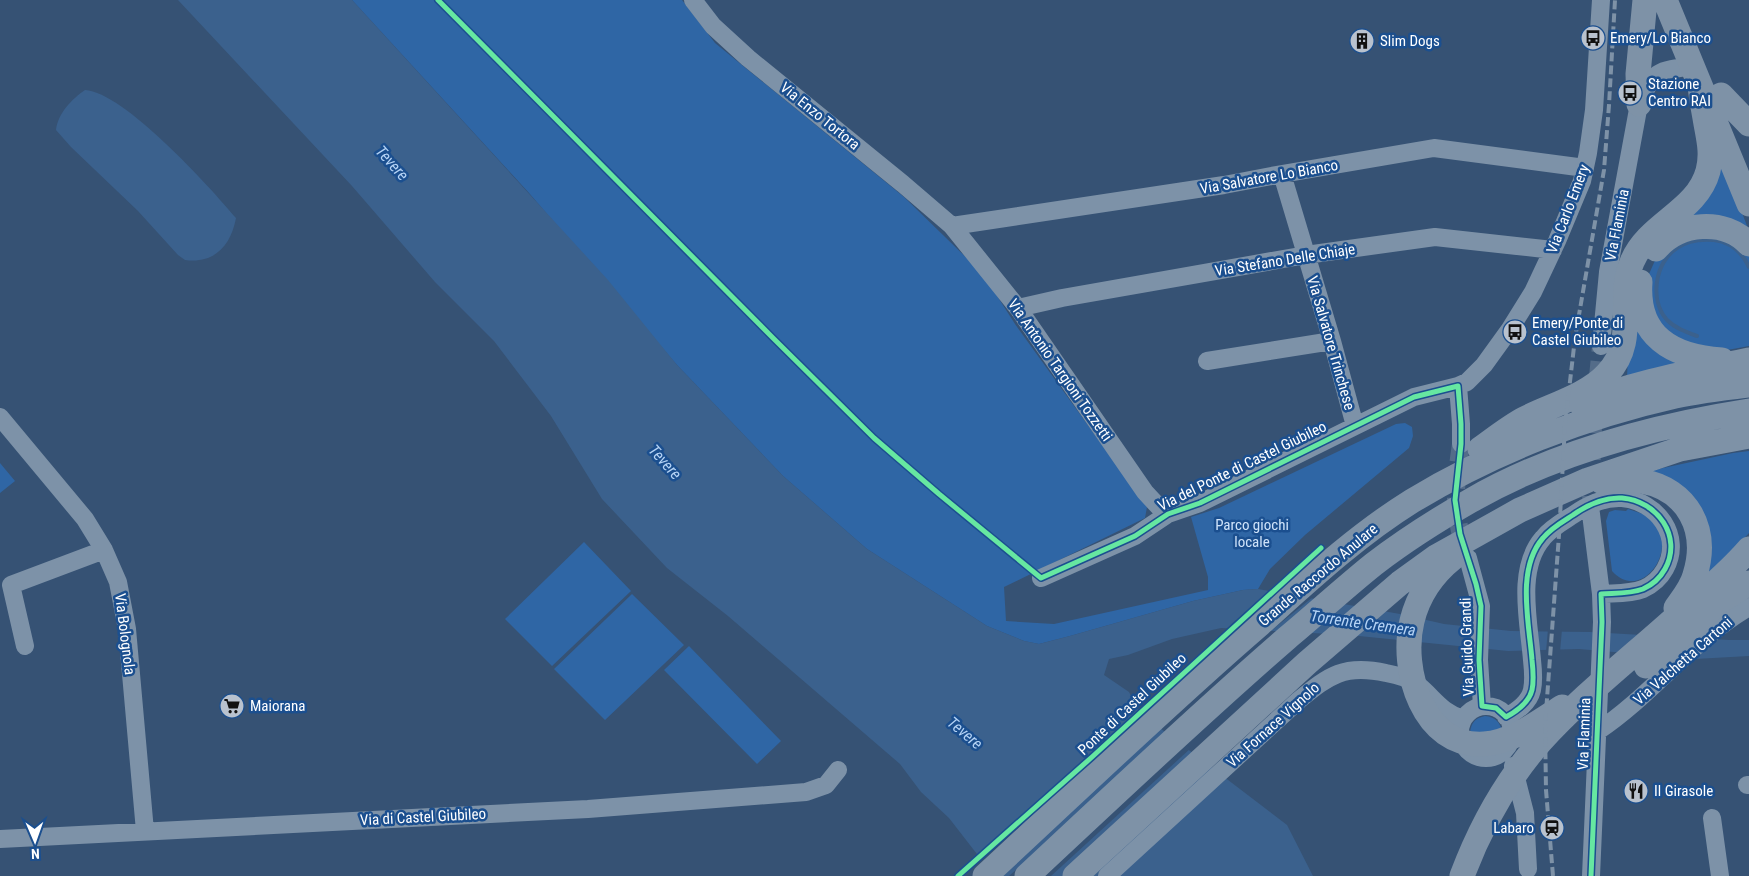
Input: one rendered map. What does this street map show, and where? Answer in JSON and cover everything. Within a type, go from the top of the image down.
[{"type":"highway","points":[[1639,104],[1638,74],[1645,0]]},
{"type":"highway","points":[[1665,0],[1705,82],[1741,123],[1749,145]]},
{"type":"highway","points":[[1682,0],[1705,82],[1749,204]]},
{"type":"highway","points":[[1357,540],[1374,520],[1402,497],[1459,457],[1470,446],[1595,384],[1611,370],[1612,346],[1626,334],[1627,278],[1632,261],[1645,240],[1694,198],[1702,186],[1707,172],[1710,145],[1705,82]]},
{"type":"highway","points":[[1741,123],[1749,162]]},
{"type":"highway","points":[[1749,244],[1746,240],[1726,230],[1712,227],[1698,226],[1678,232],[1661,242],[1648,260],[1640,281],[1639,293],[1646,321],[1656,336],[1673,349],[1690,356],[1710,359],[1749,360]]},
{"type":"highway","points":[[1470,446],[1584,403],[1623,399],[1662,379],[1749,360]]},
{"type":"highway","name":"Grande Raccordo Anulare","points":[[985,876],[1230,649],[1332,560],[1414,500],[1486,462],[1623,399],[1678,395],[1749,385]]},
{"type":"highway","name":"Grande Raccordo Anulare","points":[[1027,876],[1252,669],[1386,555],[1421,531],[1483,494],[1546,464],[1624,437],[1678,424],[1749,411]]},
{"type":"highway","points":[[1623,482],[1680,449],[1749,436]]},
{"type":"highway","points":[[1075,876],[1307,663],[1400,583],[1436,557],[1489,526],[1555,493],[1600,482],[1651,484],[1670,493],[1689,510],[1697,527],[1700,544],[1695,577],[1664,627]]},
{"type":"highway","points":[[1489,526],[1440,570],[1429,584],[1416,609],[1410,634],[1410,663],[1414,687],[1426,711],[1441,730],[1456,739],[1476,744],[1494,742],[1518,733],[1596,680],[1719,581],[1749,549]]},
{"type":"highway","points":[[1479,876],[1512,809],[1528,784],[1556,748],[1578,724],[1749,576]]},
{"type":"highway","points":[[1722,600],[1749,582]]},
{"type":"highway","points":[[1462,876],[1489,818],[1520,768],[1596,680]]},
{"type":"street","name":"Via Enzo Tortora","points":[[693,0],[713,26],[748,58],[952,226]]},
{"type":"street","name":"Via Carlo Emery","points":[[1458,386],[1467,382],[1475,375],[1510,329],[1533,292],[1553,250],[1585,168],[1594,110],[1601,0]]},
{"type":"street","name":"Via Flaminia","points":[[1612,346],[1608,272],[1639,104],[1649,82],[1658,73],[1674,68],[1705,82]]},
{"type":"street","name":"Via Salvatore Lo Bianco","points":[[952,226],[1224,185],[1434,148],[1585,168]]},
{"type":"street","name":"Via Salvatore Trinchese","points":[[1282,174],[1332,341],[1355,426]]},
{"type":"street","name":"Via Antonio Targioni Tozzetti","points":[[952,226],[1018,308],[1145,492],[1168,514]]},
{"type":"street","name":"Via Stefano Delle Chiaje","points":[[1018,308],[1062,298],[1306,255],[1435,236],[1553,250]]},
{"type":"street","points":[[1207,362],[1332,341]]},
{"type":"street","name":"Via del Ponte di Castel Giubileo","points":[[1041,578],[1134,536],[1168,514],[1200,503],[1414,397],[1458,386]]},
{"type":"street","points":[[1458,386],[1461,424],[1470,446]]},
{"type":"street","name":"Via Bolognola","points":[[0,416],[85,519],[104,550],[118,582],[126,617],[145,831]]},
{"type":"street","points":[[1506,716],[1522,706],[1528,699],[1532,689],[1533,672],[1526,577],[1537,545],[1551,530],[1580,510],[1596,502],[1623,482],[1636,501],[1649,507],[1662,519],[1669,534],[1670,555],[1663,573],[1648,586],[1631,592],[1601,594]]},
{"type":"street","name":"Via Flaminia","points":[[1590,876],[1598,731],[1596,680],[1602,622],[1601,594],[1591,514]]},
{"type":"street","points":[[25,646],[11,585],[104,550]]},
{"type":"street","name":"Via Guido Grandi","points":[[1468,558],[1482,613],[1480,674],[1482,706]]},
{"type":"street","name":"Via Valchetta Cartoni","points":[[1598,731],[1619,717],[1719,627],[1749,607]]},
{"type":"street","name":"Via Fornace Vignolo","points":[[1107,876],[1299,700],[1330,676],[1350,670],[1370,670],[1398,676],[1416,684],[1449,714],[1463,719]]},
{"type":"street","points":[[1482,706],[1496,708],[1506,716],[1512,731],[1508,746],[1503,751],[1496,756],[1480,758],[1472,755],[1466,749],[1462,742],[1460,726],[1463,719],[1475,709],[1482,706]]},
{"type":"street","points":[[1503,751],[1514,767],[1522,796],[1526,820],[1528,869]]},
{"type":"street","name":"Via di Castel Giubileo","points":[[0,839],[546,812],[806,792],[826,785],[838,770]]},
{"type":"street","points":[[1712,818],[1720,876]]},
{"type":"green space","name":"Parco giochi locale","points":[[352,0],[682,0],[715,43],[904,197],[983,274],[1015,324],[1147,507],[1145,518],[1004,587],[1006,621],[1054,624],[1208,590],[1208,577],[1191,517],[1219,508],[1396,424],[1405,423],[1412,427],[1413,436],[1409,448],[1305,535],[1270,569],[1258,589],[1243,590],[1193,601],[1039,644],[1024,641],[987,626],[867,549],[783,476],[677,365],[529,193]]},
{"type":"green space","points":[[1719,153],[1749,231],[1696,216],[1684,215]]},
{"type":"green space","points":[[1722,235],[1749,255],[1749,346],[1722,351],[1693,352],[1654,326],[1649,274],[1657,256],[1673,241]]},
{"type":"green space","points":[[1630,303],[1693,365],[1627,378]]},
{"type":"green space","points":[[1749,451],[1749,533],[1730,554],[1702,579],[1708,562],[1649,471]]},
{"type":"green space","points":[[0,463],[15,481],[0,493]]},
{"type":"green space","points":[[1628,509],[1643,514],[1656,525],[1662,538],[1661,552],[1656,565],[1648,575],[1637,581],[1624,580],[1612,571],[1606,521],[1609,512],[1615,510],[1626,511]]},
{"type":"green space","points":[[584,542],[631,591],[552,666],[505,619]]},
{"type":"green space","points":[[632,594],[684,645],[605,720],[554,669]]},
{"type":"green space","points":[[689,646],[781,741],[757,764],[664,670]]},
{"type":"green space","points":[[1485,716],[1496,721],[1502,731],[1470,733],[1474,721]]},
{"type":"water","points":[[178,0],[352,0],[608,280],[677,365],[783,476],[867,549],[987,626],[1024,641],[1039,644],[1193,601],[1243,590],[1258,589],[1400,614],[1444,624],[1511,631],[1590,632],[1749,640],[1749,656],[1695,659],[1579,649],[1508,651],[1349,635],[1221,628],[1172,639],[1128,655],[1109,659],[1104,675],[1129,692],[1139,712],[1287,825],[1313,876],[994,876],[949,818],[921,792],[900,764],[728,616],[667,568],[602,499],[551,416],[494,341],[435,282],[352,186]]},
{"type":"water","points":[[85,90],[102,95],[121,106],[143,123],[187,164],[236,218],[230,237],[220,251],[205,259],[196,260],[185,260],[178,255],[138,211],[71,147],[56,130],[66,107]]},
{"type":"pier","points":[[1271,589],[1313,597],[1268,633],[1225,630]]},
{"type":"pier","points":[[1548,629],[1562,629],[1560,652],[1546,652]]},
{"type":"pier","points":[[1140,709],[1162,726],[991,876],[976,856]]},
{"type":"pier","points":[[1169,732],[1191,748],[1051,876],[1009,876]]},
{"type":"waterway","points":[[1697,336],[1681,330],[1670,323],[1661,312],[1656,292],[1657,282],[1659,272],[1670,254],[1681,245],[1690,242],[1714,240],[1730,245],[1743,257],[1749,267]]},
{"type":"tunnel","points":[[1591,514],[1592,439],[1601,346]]},
{"type":"tunnel","points":[[1461,444],[1456,498],[1458,524],[1466,552]]},
{"type":"railway","points":[[1553,876],[1546,790],[1545,726],[1565,425],[1575,338],[1604,170],[1615,0]]},
{"type":"cycle path","points":[[438,0],[874,438],[1041,578],[1135,536],[1168,514],[1200,503],[1414,397],[1458,386],[1461,444],[1455,500],[1460,534],[1481,606],[1479,660],[1482,706],[1496,708],[1506,717],[1525,703],[1532,690],[1533,671],[1527,613],[1527,580],[1529,565],[1543,538],[1557,525],[1584,508],[1596,502],[1609,499],[1622,498],[1635,501],[1656,513],[1669,533],[1671,544],[1670,557],[1663,572],[1650,585],[1638,591],[1601,594],[1602,622],[1591,876]]},
{"type":"cycle path","name":"Ponte di Castel Giubileo","points":[[958,876],[1092,757],[1321,548]]},
{"type":"place","name":"Emery/Lo Bianco","points":[[1593,38]]},
{"type":"place","name":"Slim Dogs","points":[[1362,41]]},
{"type":"place","name":"Stazione Centro RAI","points":[[1630,93]]},
{"type":"place","name":"Emery/Ponte di Castel Giubileo","points":[[1515,332]]},
{"type":"place","name":"Maiorana","points":[[232,706]]},
{"type":"place","name":"Il Girasole","points":[[1636,791]]},
{"type":"place","name":"Labaro","points":[[1552,828]]},
{"type":"water label","name":"Tevere","points":[[392,163]]},
{"type":"water label","name":"Tevere","points":[[665,462]]},
{"type":"water label","name":"Torrente Cremera","points":[[1363,623]]},
{"type":"water label","name":"Tevere","points":[[965,733]]}]
